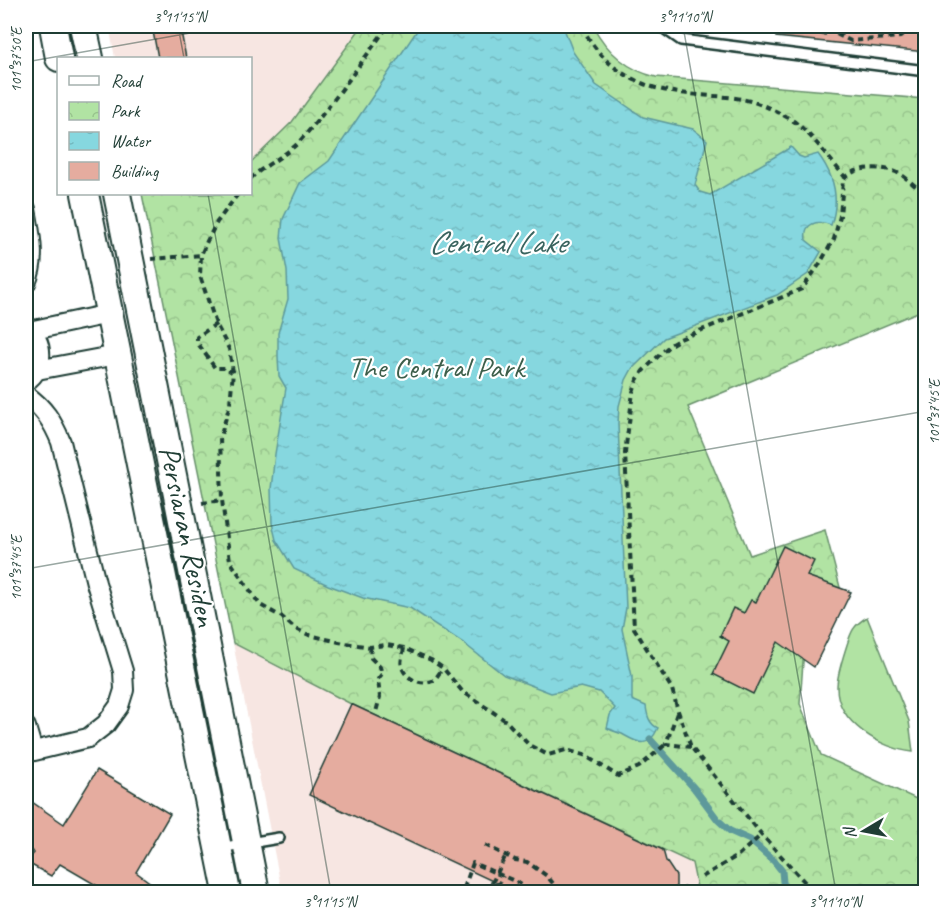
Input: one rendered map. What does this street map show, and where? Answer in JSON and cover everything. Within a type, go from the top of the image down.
[{"type":"street","points":[[53,26],[59,57]]},
{"type":"street","points":[[83,26],[90,57]]},
{"type":"street","name":"Persiaran Residen","points":[[86,195],[227,892]]},
{"type":"street","name":"Persiaran Residen","points":[[117,195],[256,892]]},
{"type":"street","points":[[26,209],[32,249],[31,271],[26,283]]},
{"type":"street","points":[[27,329],[109,314]]},
{"type":"street","points":[[27,329],[36,339],[40,349],[40,360],[31,375]]},
{"type":"street","points":[[31,375],[117,355]]},
{"type":"street","points":[[26,395],[40,405],[53,422],[62,442],[96,583],[123,671],[124,690],[119,706],[106,724],[88,738],[29,752],[26,727]]},
{"type":"lane","points":[[661,26],[681,40],[926,71]]},
{"type":"lane","points":[[219,848],[279,838]]},
{"type":"path","points":[[252,177],[296,145],[388,26]]},
{"type":"path","points":[[582,26],[591,43],[606,60],[632,79],[654,89],[689,94],[724,95],[762,105],[795,122],[845,177]]},
{"type":"path","points":[[719,26],[750,26]]},
{"type":"path","points":[[769,26],[775,30],[830,34],[830,26]]},
{"type":"path","points":[[830,26],[838,35],[851,41],[900,37],[916,26]]},
{"type":"path","points":[[813,892],[762,835],[691,747],[672,689],[634,628],[625,453],[633,392],[643,371],[670,345],[802,289],[834,239],[840,216],[845,177],[857,170],[895,172],[926,196]]},
{"type":"path","points":[[237,195],[217,222],[201,255],[200,276],[216,324],[229,348],[233,372],[230,404],[220,438],[222,500],[230,561],[261,605],[282,617],[294,628],[309,635],[370,647],[386,645],[405,648],[443,668],[462,691],[506,721],[529,745],[548,755],[566,750],[584,754],[618,776],[639,767],[666,744],[678,711]]},
{"type":"path","points":[[149,259],[201,255]]},
{"type":"path","points":[[216,324],[199,334],[197,342],[215,368],[226,368],[233,372]]},
{"type":"path","points":[[198,503],[222,500]]},
{"type":"path","points":[[370,647],[371,658],[381,670],[378,679],[380,702],[376,712]]},
{"type":"path","points":[[405,648],[401,660],[402,668],[405,674],[418,682],[425,683],[434,680],[443,668]]},
{"type":"path","points":[[666,744],[691,747]]},
{"type":"path","points":[[702,877],[736,856],[758,838]]},
{"type":"path","points":[[485,845],[527,862],[547,876],[560,892]]},
{"type":"path","points":[[503,876],[494,892],[488,890],[506,855]]},
{"type":"path","points":[[464,888],[473,863],[519,883],[528,892]]},
{"type":"path","points":[[682,892],[686,887]]},
{"type":"shaded area","points":[[109,26],[362,26],[292,122],[252,161],[252,57],[115,57]]},
{"type":"shaded area","points":[[233,643],[351,704],[693,863],[698,892],[282,892]]},
{"type":"green space","name":"The Central Park","points":[[362,26],[593,26],[611,52],[619,59],[636,70],[656,77],[925,99],[925,309],[688,407],[750,555],[825,530],[841,591],[804,648],[800,704],[821,755],[925,803],[925,892],[698,892],[692,863],[351,704],[233,643],[142,195],[252,195],[252,161],[292,122]]},
{"type":"green space","points":[[867,617],[909,721],[913,752],[888,746],[863,732],[853,723],[839,700],[838,678],[852,631]]},
{"type":"water","name":"Central Lake","points":[[420,26],[563,26],[573,52],[596,85],[643,117],[693,129],[707,140],[695,185],[700,192],[710,195],[791,147],[804,158],[818,154],[832,179],[835,206],[831,225],[817,223],[807,229],[806,240],[821,252],[808,274],[777,295],[664,338],[632,369],[626,380],[619,406],[618,424],[626,608],[622,629],[632,676],[632,700],[646,706],[651,722],[658,728],[646,742],[638,742],[607,728],[610,715],[615,708],[599,692],[581,687],[551,693],[504,675],[462,642],[410,608],[363,598],[294,569],[276,540],[272,523],[271,489],[286,388],[279,376],[278,333],[288,299],[287,271],[281,238],[283,219],[300,183],[329,161]]},
{"type":"building","points":[[152,26],[180,26],[186,57],[158,57]]},
{"type":"building","points":[[777,26],[926,26],[926,52],[776,37]]},
{"type":"building","points":[[783,546],[814,561],[807,576],[851,592],[814,667],[778,642],[753,694],[713,674],[729,641],[720,636],[733,608],[744,613],[751,600],[756,602]]},
{"type":"building","points":[[351,704],[663,850],[666,861],[676,876],[676,892],[516,892],[309,795]]},
{"type":"building","points":[[97,770],[170,814],[136,872],[163,892],[108,892],[60,864],[51,876],[26,862],[34,853],[26,846],[26,798],[64,824]]},
{"type":"waterway","points":[[650,739],[694,788],[718,820],[730,831],[750,840],[774,861],[782,871],[783,882]]}]
